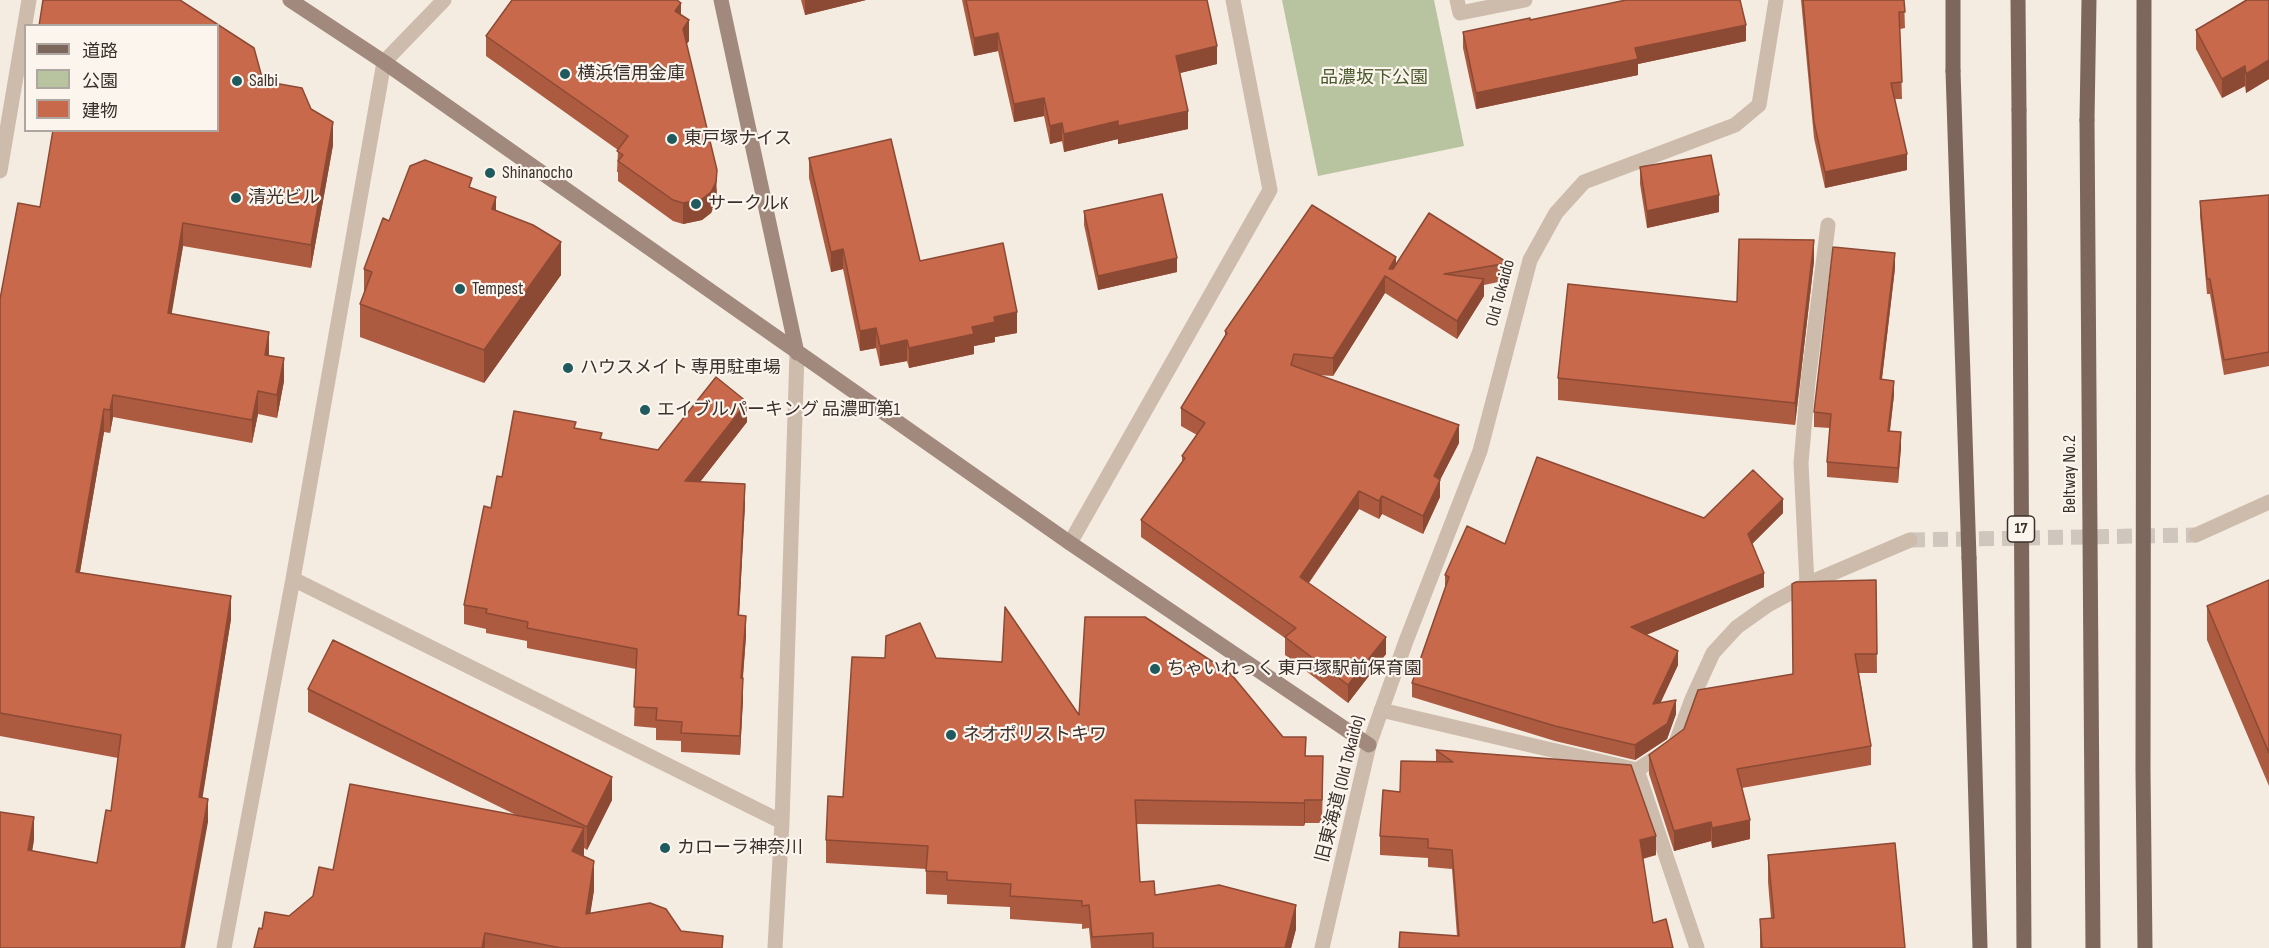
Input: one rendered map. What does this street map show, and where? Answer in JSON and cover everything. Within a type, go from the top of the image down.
[{"type":"main road","points":[[1953,0],[1953,71],[1980,948]]},
{"type":"main road","name":"17","points":[[2018,0],[2024,948]]},
{"type":"main road","name":"Beltway No.2","points":[[2089,0],[2087,120],[2093,948]]},
{"type":"main road","points":[[2144,0],[2143,770],[2145,948]]},
{"type":"street","points":[[25,24],[29,0]]},
{"type":"street","points":[[290,0],[384,62],[1070,543],[1369,745]]},
{"type":"street","points":[[224,948],[293,579],[384,62],[444,0]]},
{"type":"street","points":[[721,0],[797,353],[782,822],[775,948]]},
{"type":"street","points":[[1070,543],[1270,190],[1233,0]]},
{"type":"street","points":[[1457,0],[1460,13],[1525,0]]},
{"type":"street","name":"Old Tokaido","points":[[1406,641],[1480,451],[1530,260],[1556,213],[1584,182],[1735,125],[1759,105],[1776,0]]},
{"type":"street","points":[[0,171],[24,29]]},
{"type":"street","points":[[1807,584],[1801,463],[1808,382],[1828,225]]},
{"type":"street","points":[[2196,535],[2269,502]]},
{"type":"street","points":[[1381,710],[1637,770],[1675,745],[1713,652],[1737,627],[1768,605],[1807,584],[1910,540]]},
{"type":"street","points":[[293,579],[782,822]]},
{"type":"street","name":"旧東海道 (Old Tokaido)","points":[[1322,948],[1369,745],[1406,641]]},
{"type":"street","points":[[1637,770],[1697,948]]},
{"type":"green space","name":"品濃坂下公園","points":[[1282,0],[1434,0],[1464,146],[1318,176]]},
{"type":"building","points":[[43,0],[180,0],[217,24],[39,24]]},
{"type":"building","points":[[512,0],[677,0],[681,3],[675,11],[689,20],[683,29],[717,170],[716,182],[711,192],[702,199],[683,203],[673,200],[618,161],[623,155],[617,151],[628,136],[486,36]]},
{"type":"building","points":[[966,0],[1207,0],[1217,46],[1176,56],[1188,111],[1118,126],[1118,121],[1064,134],[1062,123],[1050,126],[1044,98],[1014,104],[998,33],[974,38]]},
{"type":"building","points":[[1626,0],[1740,0],[1746,25],[1635,48],[1638,59],[1476,93],[1463,32]]},
{"type":"building","points":[[1803,0],[1904,0],[1905,12],[1899,12],[1902,82],[1891,83],[1907,154],[1825,172],[1814,122]]},
{"type":"building","points":[[2247,0],[2269,0],[2269,60],[2246,74],[2245,66],[2222,79],[2196,30]]},
{"type":"building","points":[[219,25],[254,48],[263,81],[302,88],[311,109],[333,122],[311,245],[183,223],[168,313],[269,332],[265,355],[284,358],[277,395],[258,391],[252,420],[113,395],[110,410],[104,409],[76,572],[231,596],[199,797],[208,799],[181,948],[0,948],[0,812],[34,817],[28,850],[97,863],[106,810],[111,811],[121,735],[0,713],[0,299],[18,203],[40,207],[53,132],[219,132]]},
{"type":"building","points":[[891,139],[920,261],[1003,243],[1017,312],[994,317],[995,322],[972,327],[974,334],[909,348],[907,340],[880,346],[876,328],[860,331],[843,249],[831,252],[809,158]]},
{"type":"building","points":[[1711,155],[1719,195],[1647,211],[1640,167]]},
{"type":"building","name":"Tempest","points":[[425,160],[472,178],[469,187],[496,197],[492,209],[533,225],[561,242],[484,350],[360,304],[372,272],[364,269],[383,218],[389,221],[410,166]]},
{"type":"building","points":[[1162,194],[1177,258],[1098,276],[1084,211]]},
{"type":"building","points":[[2269,195],[2269,352],[2224,360],[2210,279],[2207,279],[2200,201]]},
{"type":"building","points":[[1312,205],[1396,257],[1389,269],[1393,269],[1429,213],[1508,263],[1444,274],[1484,279],[1457,321],[1385,276],[1333,358],[1294,354],[1291,365],[1459,425],[1434,476],[1440,480],[1423,516],[1382,496],[1379,501],[1359,491],[1300,577],[1386,637],[1348,685],[1285,637],[1296,628],[1141,520],[1185,458],[1182,456],[1205,423],[1181,408],[1227,333],[1225,331]]},
{"type":"building","points":[[1739,239],[1814,240],[1795,403],[1558,378],[1568,284],[1737,302]]},
{"type":"building","points":[[1833,247],[1895,253],[1880,379],[1894,381],[1888,431],[1901,432],[1898,468],[1827,462],[1831,414],[1814,412]]},
{"type":"building","points":[[716,377],[747,402],[685,481],[745,484],[738,615],[746,616],[741,678],[743,678],[740,736],[681,733],[682,722],[656,720],[657,708],[634,707],[637,649],[527,628],[528,622],[486,613],[487,609],[464,605],[484,506],[491,508],[497,476],[502,477],[514,411],[576,422],[574,428],[602,433],[600,439],[658,450]]},
{"type":"building","points":[[1537,457],[1704,518],[1753,470],[1783,499],[1748,534],[1764,573],[1631,627],[1678,651],[1653,704],[1676,700],[1667,724],[1635,745],[1555,726],[1412,683],[1449,577],[1445,575],[1467,526],[1505,544]]},
{"type":"building","points":[[1876,580],[1877,654],[1855,654],[1871,746],[1737,769],[1750,820],[1712,828],[1711,822],[1674,831],[1649,755],[1684,729],[1698,690],[1793,674],[1792,584],[1796,582]]},
{"type":"building","points":[[2269,580],[2269,753],[2207,606]]},
{"type":"building","points":[[1005,607],[1079,715],[1085,617],[1145,617],[1231,674],[1283,737],[1306,737],[1305,756],[1323,756],[1322,800],[1305,800],[1304,803],[1135,800],[1140,882],[1154,881],[1155,895],[1219,885],[1296,905],[1285,948],[1153,948],[1153,933],[1092,937],[1089,905],[1082,906],[1082,901],[1010,896],[1011,884],[947,880],[947,872],[926,871],[928,846],[826,840],[828,796],[843,797],[852,657],[885,658],[886,636],[920,623],[936,658],[1002,662]]},
{"type":"building","points":[[333,640],[612,777],[587,827],[308,689]]},
{"type":"building","points":[[1436,750],[1631,765],[1656,836],[1640,840],[1653,923],[1666,919],[1673,948],[1399,948],[1400,932],[1459,936],[1452,850],[1428,848],[1428,839],[1380,836],[1383,790],[1400,792],[1401,761],[1453,762]]},
{"type":"building","points":[[350,784],[584,828],[572,851],[594,861],[586,914],[650,903],[666,909],[681,931],[723,936],[722,948],[561,948],[485,933],[482,948],[254,948],[259,928],[262,929],[265,912],[289,916],[313,896],[319,867],[333,870]]},
{"type":"building","points":[[1895,843],[1905,948],[1762,948],[1760,919],[1774,918],[1768,855]]},
{"type":"tunnel","points":[[1910,540],[2196,535]]},
{"type":"place","name":"横浜信用金庫","points":[[565,74]]},
{"type":"place","name":"Salbi","points":[[237,81]]},
{"type":"place","name":"東戸塚ナイス","points":[[672,139]]},
{"type":"place","name":"Shinanocho","points":[[490,173]]},
{"type":"place","name":"清光ビル","points":[[236,198]]},
{"type":"place","name":"サークルK","points":[[696,204]]},
{"type":"place","name":"Tempest","points":[[460,289]]},
{"type":"place","name":"ハウスメイト 専用駐車場","points":[[568,368]]},
{"type":"place","name":"エイブルパーキング 品濃町第1","points":[[645,410]]},
{"type":"place","name":"ちゃいれっく 東戸塚駅前保育園","points":[[1155,669]]},
{"type":"place","name":"ネオポリストキワ","points":[[951,735]]},
{"type":"place","name":"カローラ神奈川","points":[[665,848]]}]
